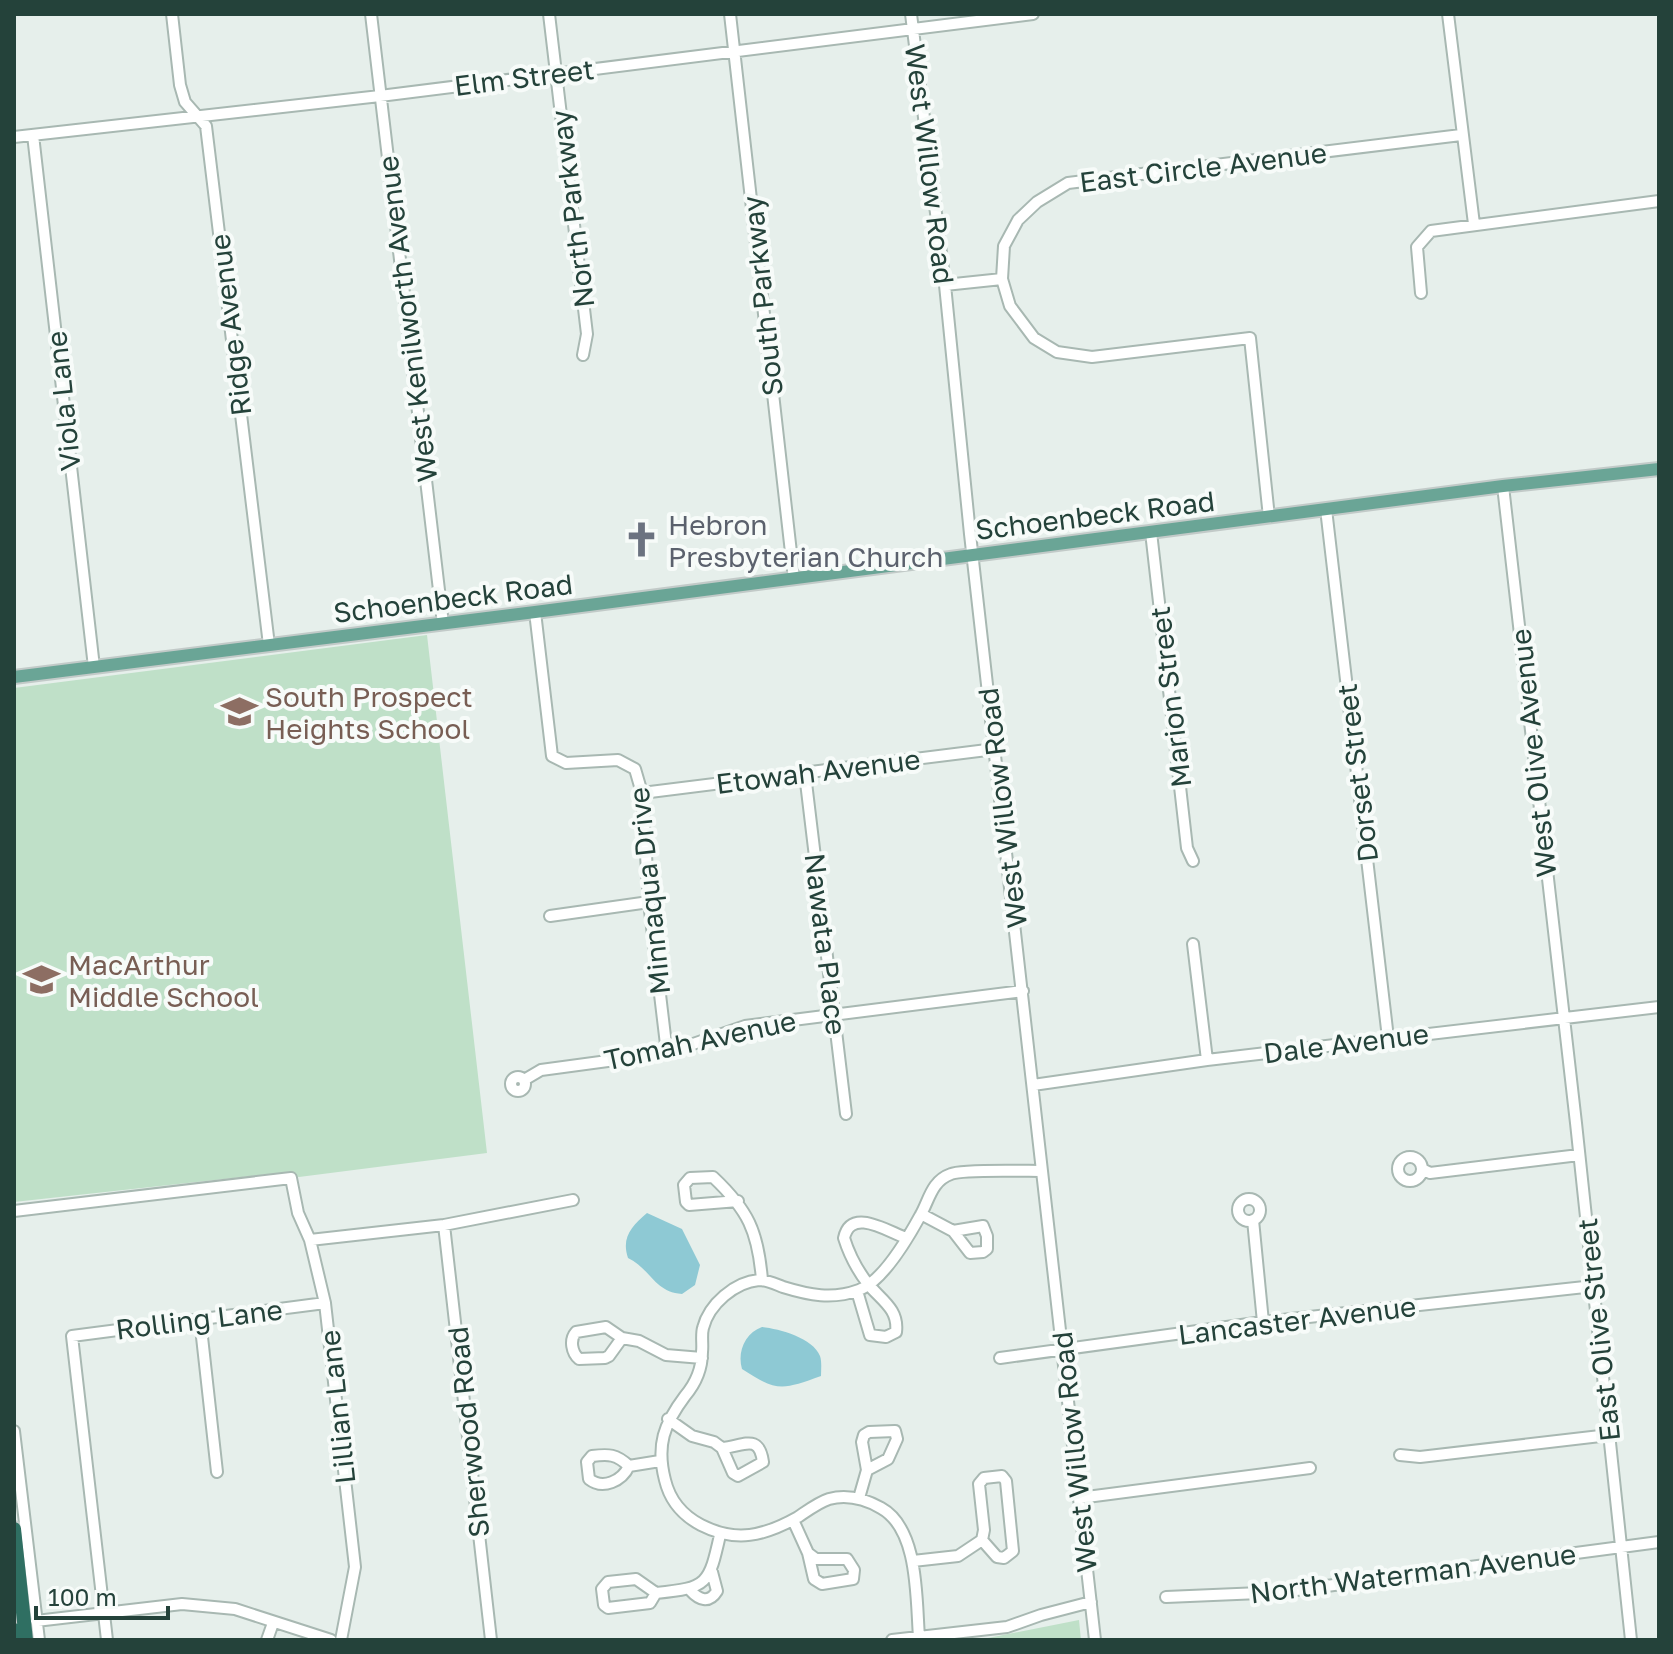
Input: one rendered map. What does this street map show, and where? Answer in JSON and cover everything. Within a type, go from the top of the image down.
[{"type":"highway","points":[[14,1529],[26,1640]]},
{"type":"highway","points":[[14,1630],[15,1640]]},
{"type":"main road","name":"Schoenbeck Road","points":[[14,677],[1503,486],[1659,469]]},
{"type":"street","name":"Ridge Avenue","points":[[172,14],[180,85],[185,102],[206,126],[269,645]]},
{"type":"street","name":"West Kenilworth Avenue","points":[[371,14],[443,624]]},
{"type":"street","name":"North Parkway","points":[[549,14],[587,334],[583,355]]},
{"type":"street","name":"South Parkway","points":[[730,14],[794,579]]},
{"type":"street","name":"West Willow Road","points":[[911,14],[945,285],[1095,1640]]},
{"type":"street","name":"Elm Street","points":[[14,137],[380,96],[734,49],[1033,14]]},
{"type":"street","points":[[1448,14],[1474,224]]},
{"type":"street","name":"Viola Lane","points":[[33,135],[94,667]]},
{"type":"street","name":"East Circle Avenue","points":[[1002,279],[1004,246],[1018,220],[1037,202],[1068,183],[1461,135]]},
{"type":"street","points":[[1421,293],[1417,247],[1431,231],[1659,201]]},
{"type":"street","points":[[945,285],[1002,279],[1010,306],[1034,338],[1057,352],[1092,357],[1250,338],[1269,517]]},
{"type":"street","name":"West Olive Avenue","points":[[1503,486],[1562,1020]]},
{"type":"street","name":"Dorset Street","points":[[1326,509],[1388,1038]]},
{"type":"street","name":"Marion Street","points":[[1151,532],[1187,848],[1193,861]]},
{"type":"street","name":"Minnaqua Drive","points":[[535,612],[552,756],[566,763],[618,760],[635,769],[642,793],[649,902],[667,1053]]},
{"type":"street","name":"Etowah Avenue","points":[[642,793],[995,749]]},
{"type":"street","name":"Nawata Place","points":[[805,774],[846,1114]]},
{"type":"street","points":[[550,916],[649,902]]},
{"type":"street","points":[[1193,944],[1207,1060]]},
{"type":"street","name":"Tomah Avenue","points":[[524,1080],[541,1070],[667,1053],[745,1026],[1023,991]]},
{"type":"street","name":"Dale Avenue","points":[[1033,1085],[1207,1060],[1659,1007]]},
{"type":"street","name":"East Olive Street","points":[[1562,1020],[1631,1640]]},
{"type":"street","points":[[1422,1169],[1430,1173],[1579,1155]]},
{"type":"street","points":[[919,1637],[913,1561],[905,1535],[885,1510],[859,1498],[828,1499],[793,1520],[743,1537],[720,1535],[690,1519],[669,1496],[660,1461],[668,1419],[696,1383],[702,1358],[703,1327],[718,1303],[737,1285],[762,1280],[806,1295],[839,1296],[857,1291],[892,1260],[921,1214],[932,1188],[951,1173],[1041,1171]]},
{"type":"street","points":[[738,1201],[689,1205],[684,1185],[690,1178],[713,1177],[738,1201],[758,1244],[762,1280]]},
{"type":"street","name":"Lillian Lane","points":[[14,1211],[291,1178],[298,1213],[310,1240],[325,1303],[355,1567],[341,1640]]},
{"type":"street","points":[[310,1240],[444,1225],[573,1200]]},
{"type":"street","points":[[921,1214],[953,1231]]},
{"type":"street","points":[[1253,1220],[1263,1322]]},
{"type":"street","points":[[857,1291],[870,1335],[891,1335],[896,1332],[896,1318],[868,1284],[844,1238],[847,1228],[853,1223],[862,1222],[906,1238]]},
{"type":"street","name":"Sherwood Road","points":[[444,1225],[491,1640]]},
{"type":"street","name":"Lancaster Avenue","points":[[1000,1358],[1263,1322],[1594,1286]]},
{"type":"street","name":"Rolling Lane","points":[[103,1613],[72,1336],[325,1303]]},
{"type":"street","points":[[200,1319],[217,1472]]},
{"type":"street","points":[[622,1338],[605,1358],[579,1359],[574,1353],[573,1335],[580,1330],[606,1327],[622,1338],[639,1341],[666,1355],[702,1358]]},
{"type":"street","points":[[668,1419],[692,1436],[714,1442],[722,1448]]},
{"type":"street","points":[[14,1431],[39,1640]]},
{"type":"street","points":[[1400,1455],[1420,1457],[1609,1435]]},
{"type":"street","points":[[629,1466],[660,1461]]},
{"type":"street","points":[[1079,1498],[1310,1468]]},
{"type":"street","points":[[859,1498],[867,1470]]},
{"type":"street","points":[[913,1561],[958,1556],[982,1540],[984,1530],[979,1484],[984,1478],[1002,1476],[1006,1481],[1013,1551],[1004,1558],[997,1557],[982,1540]]},
{"type":"street","points":[[793,1520],[817,1582],[822,1584],[853,1579],[854,1570],[847,1559],[816,1559],[808,1553]]},
{"type":"street","points":[[690,1590],[708,1600],[717,1591],[712,1572],[720,1535]]},
{"type":"street","name":"North Waterman Avenue","points":[[1166,1597],[1281,1592],[1659,1542]]},
{"type":"street","points":[[656,1593],[650,1603],[608,1608],[604,1605],[602,1589],[608,1582],[636,1579],[656,1593],[690,1590],[712,1572]]},
{"type":"street","points":[[892,1640],[1007,1627],[1091,1602]]},
{"type":"street","points":[[36,1621],[182,1604],[235,1609],[331,1640]]},
{"type":"street","points":[[103,1613],[107,1640]]},
{"type":"street","points":[[267,1640],[273,1623]]},
{"type":"green space","points":[[427,635],[487,1153],[299,1177],[279,1173],[14,1202],[14,688]]},
{"type":"green space","points":[[1079,1620],[1081,1640],[978,1640]]},
{"type":"water","points":[[647,1213],[682,1229],[700,1265],[695,1285],[682,1294],[659,1285],[628,1258],[626,1244],[629,1232]]},
{"type":"water","points":[[762,1327],[786,1332],[811,1344],[820,1356],[821,1376],[780,1386],[764,1382],[742,1369],[744,1344],[751,1334]]},
{"type":"place","name":"Hebron Presbyterian Church","points":[[642,540]]},
{"type":"place","name":"South Prospect Heights School","points":[[239,712]]},
{"type":"place","name":"MacArthur Middle School","points":[[42,980]]}]
